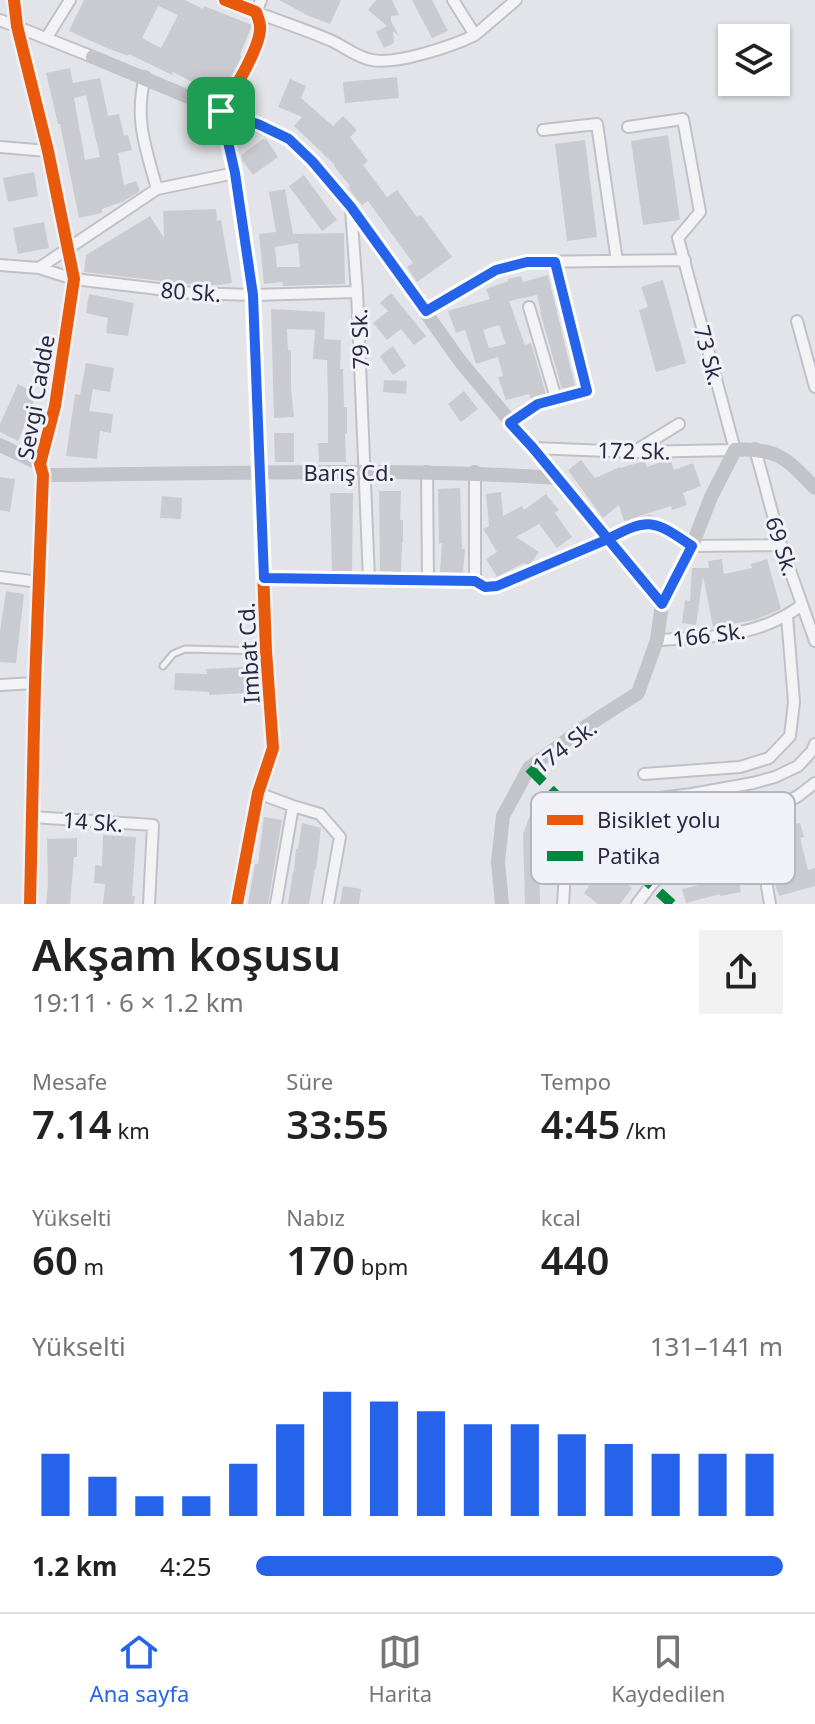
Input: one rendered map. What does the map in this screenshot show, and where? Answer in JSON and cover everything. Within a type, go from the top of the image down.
[{"type":"street","name":"Sevgi Cadde","points":[[14,0],[17,26],[48,151],[74,279],[55,406],[41,470],[30,904]]},
{"type":"street","points":[[47,37],[70,0]]},
{"type":"street","points":[[225,0],[334,42],[369,60],[387,61],[450,45],[475,35],[516,0]]},
{"type":"street","points":[[221,111],[235,89],[259,37],[261,27],[256,12],[261,0]]},
{"type":"street","points":[[453,0],[475,35]]},
{"type":"street","points":[[0,20],[145,77],[289,139],[351,207],[460,361],[662,604]]},
{"type":"street","points":[[145,77],[139,98],[140,123],[157,189]]},
{"type":"street","name":"Imbat Cd.","points":[[221,111],[235,173],[253,295],[266,651],[273,748],[258,793],[237,904]]},
{"type":"street","points":[[426,311],[496,270],[527,262],[685,260],[678,238],[700,212],[683,119],[628,127]]},
{"type":"street","points":[[543,130],[597,124],[617,261]]},
{"type":"street","points":[[0,147],[48,151]]},
{"type":"street","points":[[39,268],[157,189],[235,173]]},
{"type":"street","name":"79 Sk.","points":[[351,207],[369,579]]},
{"type":"street","name":"73 Sk.","points":[[685,260],[735,450]]},
{"type":"street","points":[[510,423],[538,404],[587,391],[555,262]]},
{"type":"street","name":"80 Sk.","points":[[0,265],[39,268],[74,279],[192,293],[357,292]]},
{"type":"street","points":[[529,307],[556,398]]},
{"type":"street","points":[[797,321],[815,387]]},
{"type":"street","points":[[633,452],[679,424]]},
{"type":"street","name":"Barış Cd.","points":[[0,445],[41,470],[475,472],[558,478]]},
{"type":"street","name":"172 Sk.","points":[[533,448],[633,452],[735,450]]},
{"type":"street","points":[[735,450],[755,449],[774,453],[815,488]]},
{"type":"street","name":"69 Sk.","points":[[755,449],[781,545],[815,641]]},
{"type":"street","name":"174 Sk.","points":[[502,904],[498,862],[503,816],[529,768],[638,693],[657,640],[662,604],[735,450]]},
{"type":"street","points":[[427,472],[428,580]]},
{"type":"street","points":[[475,472],[475,581]]},
{"type":"street","points":[[264,578],[475,581],[485,587],[497,586],[608,539],[631,526],[649,522],[692,546],[781,545]]},
{"type":"street","points":[[0,577],[39,582]]},
{"type":"street","name":"166 Sk.","points":[[657,640],[741,633],[765,627],[802,605]]},
{"type":"street","points":[[644,774],[740,767],[769,758],[790,736],[794,702],[787,616]]},
{"type":"street","points":[[0,685],[35,683]]},
{"type":"street","points":[[703,792],[775,777],[798,766],[815,744]]},
{"type":"street","points":[[795,798],[815,783]]},
{"type":"street","points":[[258,793],[320,814],[340,837],[328,904]]},
{"type":"street","points":[[276,904],[293,806]]},
{"type":"street","name":"14 Sk.","points":[[32,817],[153,825],[149,904]]},
{"type":"street","points":[[563,904],[564,884]]},
{"type":"street","points":[[637,904],[652,884]]},
{"type":"street","points":[[767,884],[770,904]]},
{"type":"lane","points":[[163,666],[173,654],[185,649],[266,651]]},
{"type":"building","points":[[84,0],[185,0],[252,25],[242,56],[221,97],[173,72],[172,75],[129,54],[69,31]],"holes":[[[158,6],[178,15],[161,48],[142,38]]]},
{"type":"building","points":[[279,0],[341,0],[330,24]]},
{"type":"building","points":[[376,0],[392,0],[399,15],[391,16],[391,21],[399,36],[393,31],[394,43],[384,48],[376,32],[387,26],[368,10]]},
{"type":"building","points":[[412,0],[432,0],[448,31],[432,38]]},
{"type":"building","points":[[70,68],[73,83],[100,78],[108,116],[119,114],[124,136],[128,135],[132,150],[118,153],[124,185],[136,181],[140,191],[102,209],[102,213],[79,218],[46,73]],"holes":[[[86,95],[100,157],[85,160],[74,98]]]},
{"type":"building","points":[[397,77],[399,98],[345,103],[343,82]]},
{"type":"building","points":[[290,79],[306,86],[301,98],[333,126],[343,116],[357,130],[350,137],[368,161],[363,165],[387,197],[397,190],[417,217],[421,215],[452,257],[417,282],[407,267],[413,263],[368,201],[362,205],[335,165],[294,126],[302,117],[278,107]]},
{"type":"building","points":[[668,135],[680,220],[643,225],[631,141]]},
{"type":"building","points":[[263,139],[267,140],[278,157],[253,175],[241,155]]},
{"type":"building","points":[[585,140],[597,237],[567,241],[555,144]]},
{"type":"building","points":[[34,172],[38,196],[8,202],[3,178]]},
{"type":"building","points":[[304,175],[337,220],[322,231],[289,186]]},
{"type":"building","points":[[285,189],[293,234],[344,233],[345,284],[264,284],[259,234],[276,232],[269,192]],"holes":[[[298,243],[300,267],[277,267],[275,247]]]},
{"type":"building","points":[[216,209],[217,221],[221,220],[232,283],[187,284],[84,272],[86,255],[150,216],[164,238],[163,211]]},
{"type":"building","points":[[44,222],[49,248],[18,254],[13,228]]},
{"type":"building","points":[[548,275],[575,386],[562,389],[537,295],[509,301],[525,345],[531,343],[546,394],[531,399],[529,394],[506,400],[498,377],[503,376],[498,357],[476,364],[465,330],[456,333],[448,311],[490,299],[486,289],[508,279],[521,276],[523,282]],"holes":[[[499,325],[506,344],[489,348],[483,330]]]},
{"type":"building","points":[[663,280],[686,363],[656,372],[639,310],[648,307],[641,287]]},
{"type":"building","points":[[391,293],[426,336],[414,345],[401,329],[387,340],[373,323],[388,311],[380,303]]},
{"type":"building","points":[[89,294],[134,303],[128,336],[106,333],[108,318],[86,313]]},
{"type":"building","points":[[271,309],[325,312],[324,339],[341,340],[340,369],[343,369],[344,407],[347,407],[346,462],[319,462],[318,443],[328,443],[327,360],[313,359],[315,330],[287,329],[294,417],[274,418]]},
{"type":"building","points":[[393,346],[406,366],[393,375],[380,356]]},
{"type":"building","points":[[86,363],[114,368],[110,392],[93,389],[89,411],[113,414],[111,433],[100,431],[97,459],[66,456],[75,394],[80,395]]},
{"type":"building","points":[[384,380],[407,381],[406,394],[383,392]]},
{"type":"building","points":[[18,384],[37,394],[18,441],[0,432],[0,424]]},
{"type":"building","points":[[464,391],[478,409],[461,422],[448,404]]},
{"type":"building","points":[[274,433],[294,433],[294,462],[275,462]]},
{"type":"building","points":[[670,459],[674,470],[693,463],[701,486],[683,493],[687,505],[672,510],[671,506],[624,521],[619,505],[603,518],[568,470],[581,460],[595,478],[620,467],[645,461],[647,467]]},
{"type":"building","points":[[0,477],[15,479],[10,512],[0,510]]},
{"type":"building","points":[[460,488],[462,549],[465,549],[463,573],[440,572],[442,543],[439,544],[438,489]]},
{"type":"building","points":[[379,491],[401,491],[401,572],[380,571]]},
{"type":"building","points":[[501,492],[503,516],[522,506],[524,510],[546,494],[559,510],[555,513],[572,537],[557,548],[539,524],[516,537],[539,552],[531,563],[524,563],[497,577],[486,559],[497,552],[483,529],[489,526],[486,494]]},
{"type":"building","points":[[330,493],[353,493],[352,571],[332,571]]},
{"type":"building","points":[[162,496],[182,498],[181,519],[160,518]]},
{"type":"building","points":[[722,559],[724,574],[752,568],[751,564],[767,559],[781,609],[755,620],[713,627],[703,576],[696,625],[682,623],[685,600],[690,601],[692,568],[709,568],[708,561]]},
{"type":"building","points":[[6,591],[24,594],[16,663],[0,662],[0,632]]},
{"type":"building","points":[[244,667],[245,693],[209,695],[209,692],[174,690],[175,673],[207,674],[206,669]]},
{"type":"building","points":[[531,813],[531,884],[540,884],[540,904],[525,904],[523,834]]},
{"type":"building","points":[[264,817],[282,820],[268,904],[248,904],[255,864],[258,864]]},
{"type":"building","points":[[302,823],[321,828],[316,870],[309,904],[288,904],[296,849]]},
{"type":"building","points":[[800,823],[804,837],[800,838],[808,870],[815,868],[815,886],[779,896],[775,884],[795,884],[795,824]]},
{"type":"building","points":[[103,835],[136,837],[134,904],[103,904],[105,884],[94,883],[95,865],[102,866]]},
{"type":"building","points":[[77,838],[70,904],[46,904],[47,839]]},
{"type":"building","points":[[591,884],[626,884],[632,888],[620,904],[598,904],[584,893]]},
{"type":"building","points":[[704,884],[740,884],[741,892],[686,903],[682,889]]},
{"type":"building","points":[[343,886],[361,889],[359,904],[340,904]]},
{"type":"marked path","points":[[529,768],[553,792]]},
{"type":"marked path","points":[[650,884],[672,904]]},
{"type":"cycle path","points":[[14,0],[17,26],[48,151],[74,279],[55,406],[40,464],[43,475],[30,904]]},
{"type":"cycle path","points":[[225,0],[256,12],[260,26],[250,59],[221,111],[235,173],[253,295],[266,651],[273,748],[258,793],[237,904]]},
{"type":"route","points":[[221,111],[235,173],[253,295],[264,578],[475,581],[485,587],[497,586],[608,539],[662,604],[692,546],[649,522],[631,526],[608,539],[510,423],[538,404],[587,391],[555,262],[527,262],[496,270],[426,311],[351,207],[312,161],[289,139],[221,111]]}]
